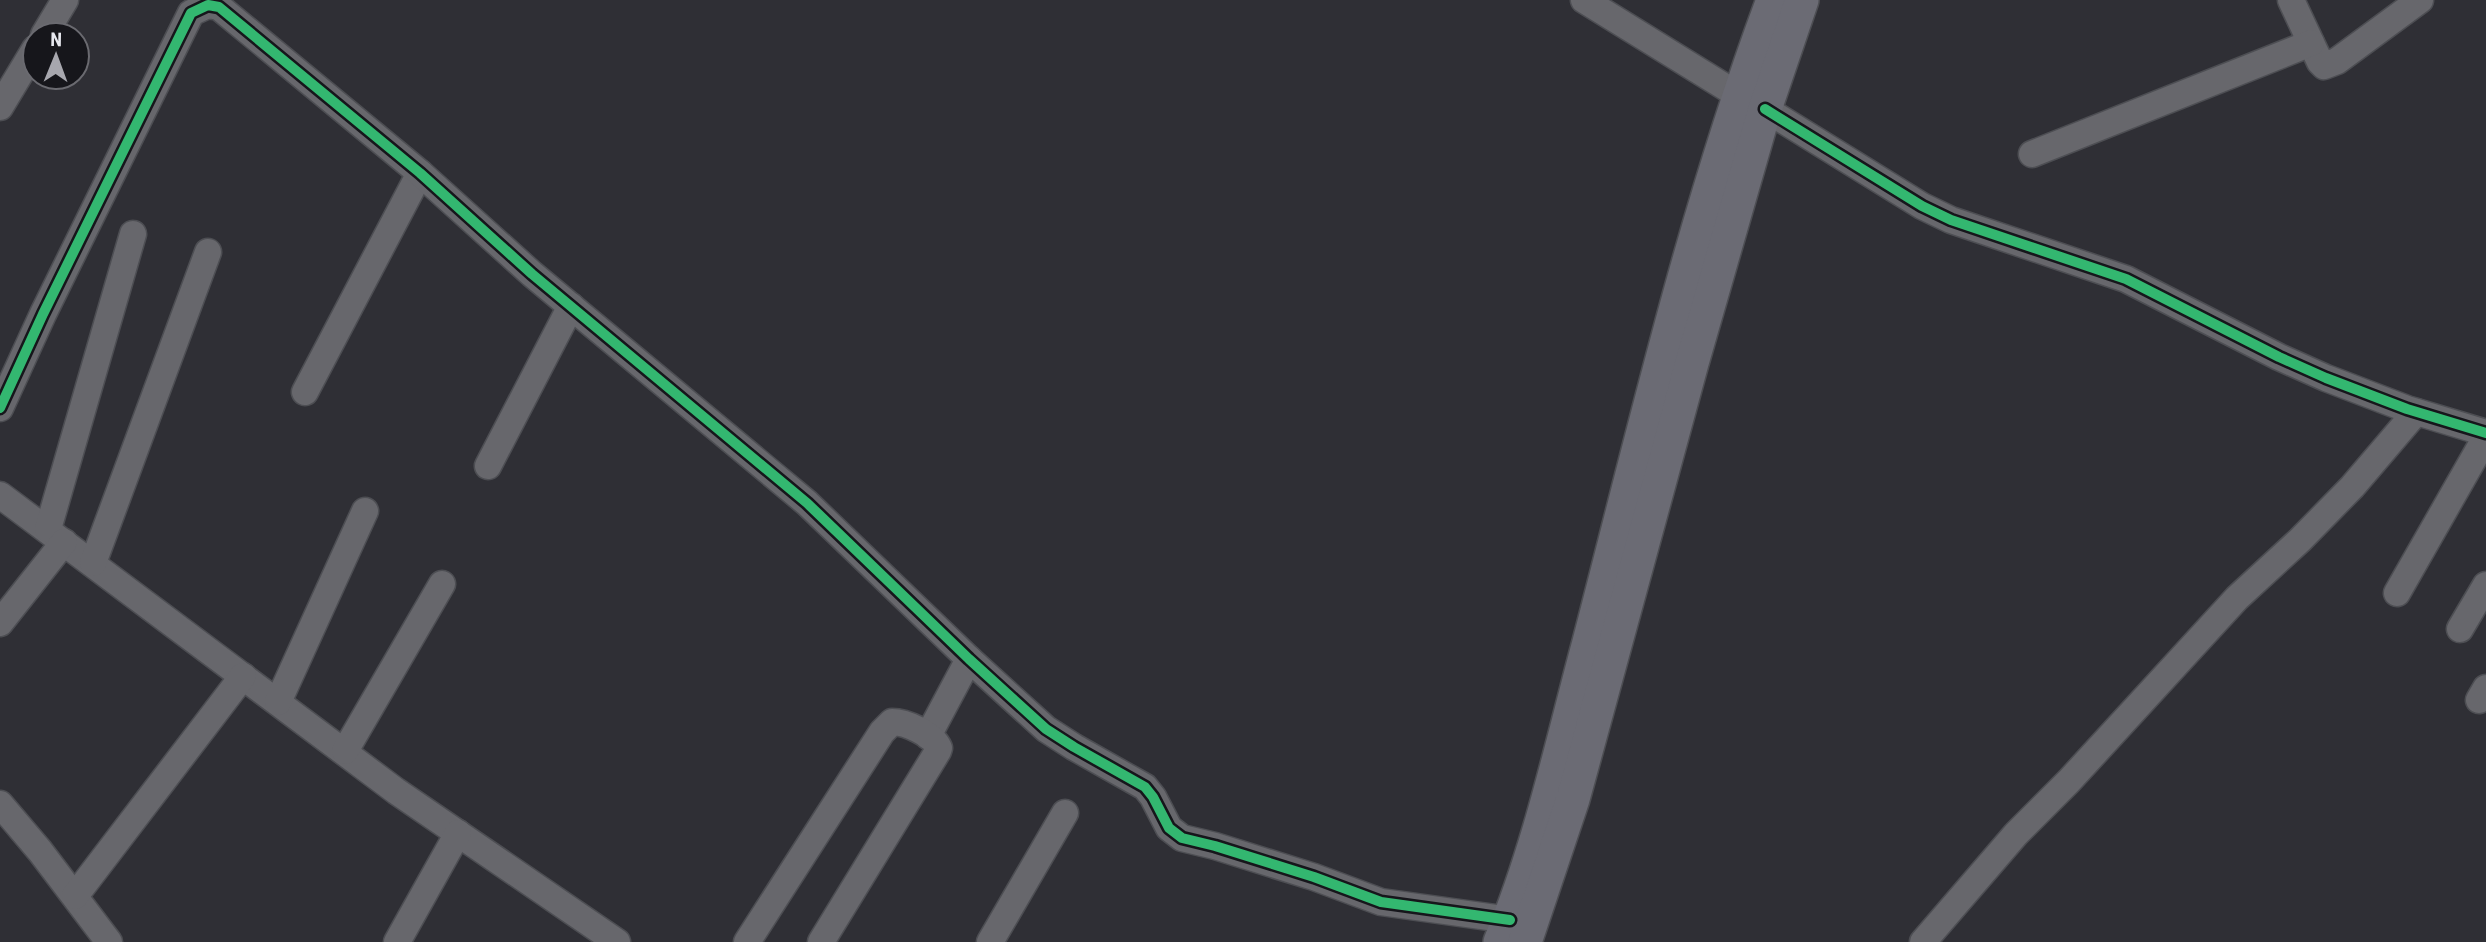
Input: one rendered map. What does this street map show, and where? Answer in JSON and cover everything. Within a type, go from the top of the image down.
[{"type":"main road","points":[[1512,935],[1573,799],[1668,394],[1752,102],[1773,0]]},
{"type":"main road","points":[[1752,102],[1802,0]]},
{"type":"street","points":[[52,21],[65,0]]},
{"type":"street","points":[[1584,0],[1922,206],[1951,220],[2126,279],[2278,357],[2326,378],[2486,435],[2397,593]]},
{"type":"street","points":[[2291,0],[2324,66],[2331,65],[2420,0]]},
{"type":"street","points":[[0,408],[43,314],[191,13],[208,5],[219,7],[420,173],[570,306],[807,503],[1046,729],[1144,787],[1153,797],[1169,828],[1178,837],[1314,877],[1381,902],[1512,935]]},
{"type":"street","points":[[2032,154],[2311,43]]},
{"type":"street","points":[[0,107],[21,72]]},
{"type":"street","points":[[305,392],[420,173]]},
{"type":"street","points":[[0,623],[56,536],[134,234]]},
{"type":"street","points":[[93,563],[208,252]]},
{"type":"street","points":[[488,466],[570,306]]},
{"type":"street","points":[[1923,942],[2016,834],[2069,781],[2237,598],[2352,487],[2416,412]]},
{"type":"street","points":[[0,495],[396,791],[617,942]]},
{"type":"street","points":[[278,702],[365,511]]},
{"type":"street","points":[[345,751],[442,584]]},
{"type":"street","points":[[2460,629],[2486,586]]},
{"type":"street","points":[[928,736],[969,659]]},
{"type":"street","points":[[75,896],[243,676]]},
{"type":"street","points":[[747,942],[887,725],[892,722],[901,723],[938,744],[937,755],[821,942]]},
{"type":"street","points":[[0,804],[75,896],[108,942]]},
{"type":"street","points":[[990,942],[1065,813]]},
{"type":"street","points":[[397,942],[458,833]]},
{"type":"cycle path","points":[[0,408],[43,314],[191,13],[208,5],[219,7],[420,173],[532,274],[807,503],[1046,729],[1145,787],[1169,828],[1182,838],[1314,877],[1381,902],[1510,920]]},
{"type":"cycle path","points":[[1765,109],[1922,206],[1951,220],[2126,279],[2326,378],[2407,409],[2486,433]]}]
